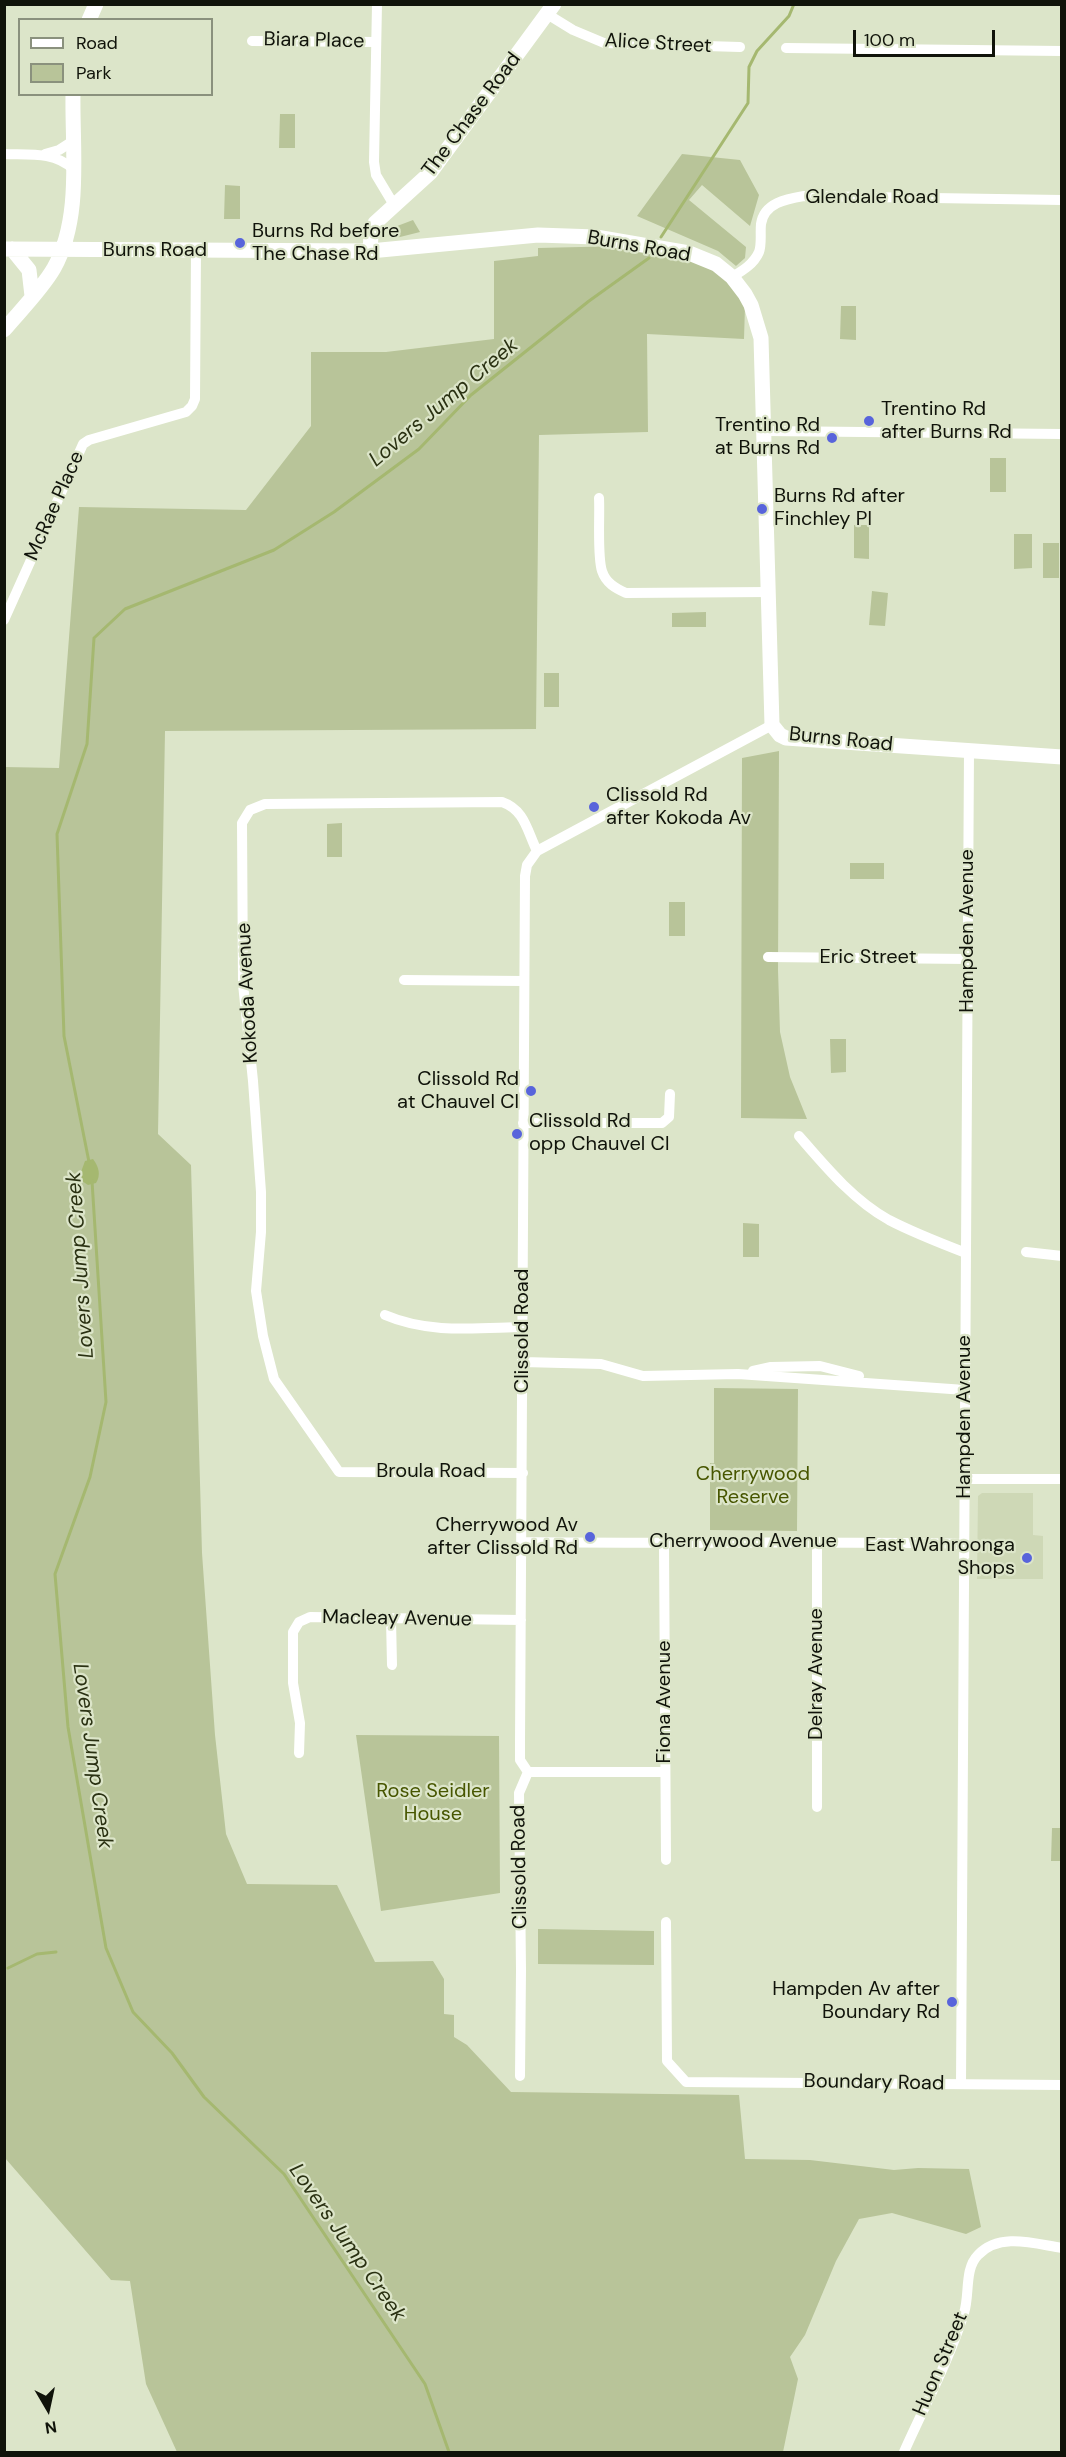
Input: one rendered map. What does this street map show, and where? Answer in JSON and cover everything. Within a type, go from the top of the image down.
[{"type":"main road","points":[[90,18],[96,4]]},
{"type":"main road","name":"The Chase Road","points":[[370,251],[371,235],[375,224],[430,173],[551,9]]},
{"type":"main road","points":[[4,330],[53,270],[69,225],[74,96]]},
{"type":"main road","name":"Burns Road","points":[[8,249],[370,251],[538,235],[576,235],[628,241],[689,253],[716,264],[732,278],[751,305],[761,338],[772,725],[780,735],[786,738],[1062,757]]},
{"type":"main road","points":[[8,249],[29,270],[32,296]]},
{"type":"street","points":[[377,4],[374,162],[376,175],[394,205]]},
{"type":"street","name":"Alice Street","points":[[551,9],[573,30],[604,43],[740,47]]},
{"type":"street","name":"Biara Place","points":[[252,41],[376,42]]},
{"type":"street","points":[[786,48],[1062,51]]},
{"type":"street","points":[[42,155],[59,150],[73,141]]},
{"type":"street","points":[[4,154],[42,155],[59,159],[72,169]]},
{"type":"street","name":"Glendale Road","points":[[732,278],[750,265],[759,252],[761,221],[766,210],[790,198],[804,196],[1062,200]]},
{"type":"street","name":"McRae Place","points":[[4,620],[83,444],[89,440],[186,412],[192,406],[195,399],[196,251]]},
{"type":"street","points":[[764,431],[1062,434]]},
{"type":"street","points":[[600,498],[601,569],[610,585],[617,589],[626,593],[769,592]]},
{"type":"street","points":[[537,851],[772,725]]},
{"type":"street","name":"Hampden Avenue","points":[[961,2084],[969,751]]},
{"type":"street","name":"Kokoda Avenue","points":[[339,1472],[274,1379],[263,1336],[256,1291],[261,1232],[261,1192],[254,1081],[243,984],[242,823],[250,810],[265,804],[502,802],[516,809],[525,821],[537,851]]},
{"type":"street","name":"Clissold Road","points":[[520,2076],[519,1793],[528,1772],[520,1760],[525,876],[527,865],[537,851]]},
{"type":"street","name":"Eric Street","points":[[768,957],[968,959]]},
{"type":"street","points":[[404,980],[524,981]]},
{"type":"street","points":[[524,1124],[662,1123],[669,1117],[670,1094]]},
{"type":"street","points":[[799,1136],[856,1196],[888,1220],[966,1253]]},
{"type":"street","points":[[1026,1252],[1062,1256]]},
{"type":"street","points":[[385,1315],[401,1322],[443,1329],[523,1328]]},
{"type":"street","points":[[523,1362],[601,1364],[643,1376],[738,1374],[771,1367],[820,1366],[889,1385],[965,1390]]},
{"type":"street","name":"Broula Road","points":[[339,1472],[523,1473]]},
{"type":"street","points":[[964,1479],[1062,1479]]},
{"type":"street","name":"Cherrywood Avenue","points":[[523,1542],[664,1544],[817,1541],[964,1544]]},
{"type":"street","name":"Delray Avenue","points":[[817,1541],[817,1807]]},
{"type":"street","name":"Fiona Avenue","points":[[664,1544],[666,1860]]},
{"type":"street","name":"Macleay Avenue","points":[[299,1753],[300,1723],[293,1683],[293,1632],[299,1622],[310,1617],[521,1620]]},
{"type":"street","points":[[391,1619],[392,1665]]},
{"type":"street","points":[[528,1772],[665,1773]]},
{"type":"street","name":"Boundary Road","points":[[666,1922],[667,2061],[686,2082],[1062,2085]]},
{"type":"street","name":"Huon Street","points":[[904,2452],[959,2330],[966,2306],[971,2267],[977,2256],[997,2243],[1012,2241],[1062,2248]]},
{"type":"shaded area","points":[[93,1159],[99,1174],[96,1183],[88,1185],[82,1181],[81,1172],[85,1161]]},
{"type":"shaded area","points":[[982,1493],[1033,1493],[1033,1535],[1043,1536],[1043,1579],[977,1579],[978,1496]]},
{"type":"green space","points":[[280,114],[295,114],[295,148],[279,148]]},
{"type":"green space","points":[[682,154],[740,160],[759,195],[750,226],[702,185],[689,200],[746,247],[745,258],[736,266],[718,251],[637,216]]},
{"type":"green space","points":[[225,185],[240,186],[240,219],[224,219]]},
{"type":"green space","points":[[413,220],[420,232],[396,238],[392,228]]},
{"type":"green space","points":[[624,246],[694,259],[735,284],[745,306],[744,339],[647,334],[648,432],[539,435],[536,729],[165,731],[158,1134],[191,1165],[202,1553],[215,1735],[226,1834],[247,1884],[337,1885],[375,1962],[433,1961],[444,1979],[444,2014],[454,2015],[454,2037],[467,2045],[511,2092],[739,2095],[745,2159],[810,2160],[894,2170],[969,2169],[981,2227],[966,2234],[892,2213],[859,2219],[836,2261],[805,2335],[790,2357],[798,2379],[783,2452],[177,2452],[146,2384],[130,2281],[111,2280],[5,2158],[4,767],[59,768],[79,507],[246,510],[311,426],[311,352],[386,352],[494,339],[494,261],[538,256],[538,248]]},
{"type":"green space","points":[[841,306],[856,306],[856,340],[840,339]]},
{"type":"green space","points":[[990,458],[1006,458],[1006,492],[990,492]]},
{"type":"green space","points":[[854,525],[869,525],[869,559],[854,558]]},
{"type":"green space","points":[[1014,534],[1032,534],[1032,568],[1014,569]]},
{"type":"green space","points":[[1043,543],[1059,543],[1059,578],[1043,578]]},
{"type":"green space","points":[[872,591],[888,593],[885,626],[869,625]]},
{"type":"green space","points":[[706,612],[706,627],[672,627],[672,613]]},
{"type":"green space","points":[[544,673],[559,673],[559,707],[544,707]]},
{"type":"green space","points":[[779,751],[780,1032],[790,1077],[807,1119],[741,1118],[742,758]]},
{"type":"green space","points":[[342,823],[342,857],[327,857],[327,824]]},
{"type":"green space","points":[[850,863],[884,863],[884,879],[850,879]]},
{"type":"green space","points":[[669,902],[685,902],[685,936],[669,936]]},
{"type":"green space","points":[[830,1039],[846,1039],[846,1072],[831,1073]]},
{"type":"green space","points":[[743,1223],[759,1224],[759,1257],[743,1257]]},
{"type":"green space","name":"Cherrywood Reserve","points":[[714,1388],[798,1389],[797,1531],[710,1530],[710,1463],[714,1463]]},
{"type":"green space","name":"Rose Seidler House","points":[[356,1735],[499,1736],[500,1893],[381,1911]]},
{"type":"green space","points":[[1052,1828],[1061,1828],[1061,1861],[1051,1861]]},
{"type":"green space","points":[[538,1929],[654,1931],[654,1965],[538,1964]]},
{"type":"waterway","name":"Lovers Jump Creek","points":[[661,237],[748,103],[749,67],[757,51],[789,16],[794,4]]},
{"type":"waterway","name":"Lovers Jump Creek","points":[[89,1162],[64,1036],[57,834],[87,744],[94,638],[125,609],[274,550],[334,512],[419,449],[471,395],[589,301],[649,258]]},
{"type":"waterway","name":"Lovers Jump Creek","points":[[92,1181],[106,1402],[90,1477],[55,1574],[68,1727],[106,1948],[133,2012],[172,2053],[204,2097],[284,2174],[425,2384],[449,2452]]},
{"type":"waterway","points":[[8,1968],[37,1954],[56,1952]]},
{"type":"place","name":"Burns Rd before The Chase Rd","points":[[240,243]]},
{"type":"place","name":"Trentino Rd after Burns Rd","points":[[869,421]]},
{"type":"place","name":"Trentino Rd at Burns Rd","points":[[832,438]]},
{"type":"place","name":"Burns Rd after Finchley Pl","points":[[762,509]]},
{"type":"place","name":"Clissold Rd after Kokoda Av","points":[[594,807]]},
{"type":"place","name":"Clissold Rd at Chauvel Cl","points":[[531,1091]]},
{"type":"place","name":"Clissold Rd opp Chauvel Cl","points":[[517,1134]]},
{"type":"place","name":"Cherrywood Av after Clissold Rd","points":[[590,1537]]},
{"type":"place","name":"East Wahroonga Shops","points":[[1027,1558]]},
{"type":"place","name":"Hampden Av after Boundary Rd","points":[[952,2002]]}]
